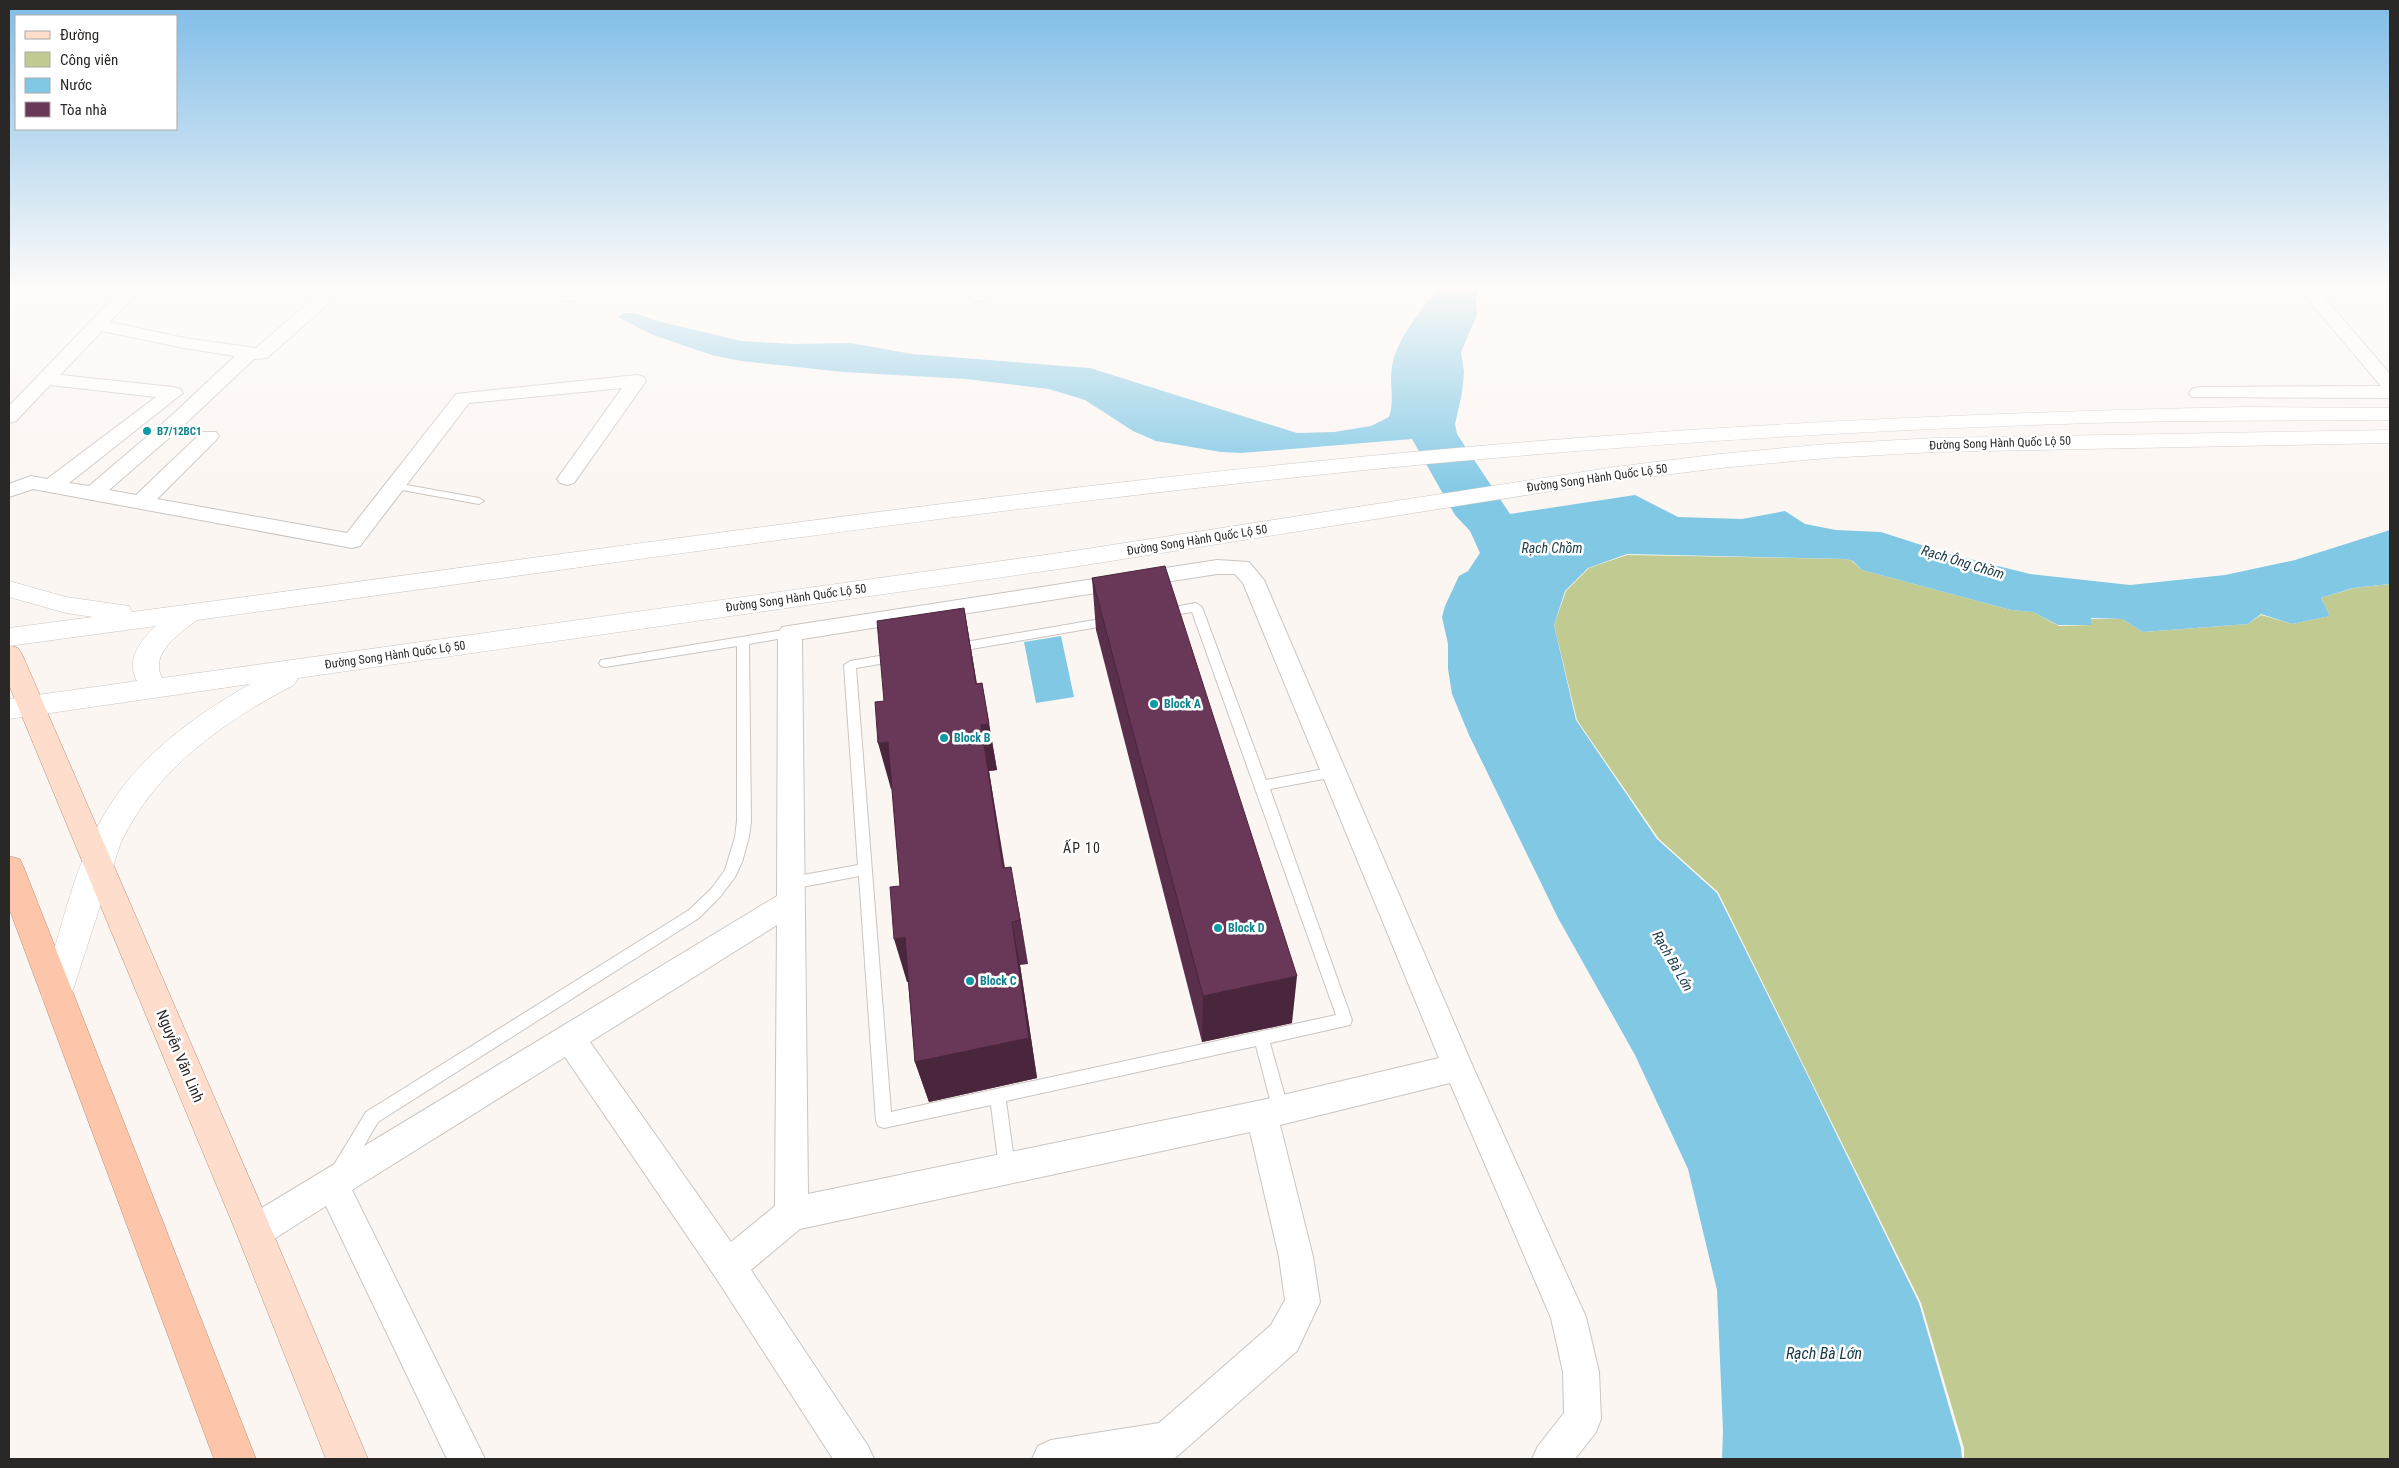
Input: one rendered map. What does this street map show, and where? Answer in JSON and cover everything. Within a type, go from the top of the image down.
[{"type":"highway","points":[[9,868],[234,1459]]},
{"type":"main road","name":"Đường Song Hành Quốc Lộ 50","points":[[9,637],[1044,498],[1404,460],[1716,434],[1871,424],[2242,415],[2390,414]]},
{"type":"main road","name":"Đường Song Hành Quốc Lộ 50","points":[[20,708],[1073,559],[1428,503],[1720,461],[1881,447],[2243,437],[2390,436]]},
{"type":"main road","points":[[9,589],[39,599],[95,609],[125,612],[192,612]]},
{"type":"main road","points":[[156,688],[149,682],[145,673],[148,653],[165,632],[192,612]]},
{"type":"main road","name":"Nguyễn Văn Linh","points":[[9,654],[20,708],[99,862],[347,1459]]},
{"type":"main road","points":[[57,995],[106,841],[131,799],[146,780],[185,742],[208,723],[259,691],[311,667]]},
{"type":"street","points":[[9,417],[67,358]]},
{"type":"street","points":[[92,494],[177,421],[244,358]]},
{"type":"street","points":[[2366,358],[2390,386]]},
{"type":"street","points":[[45,380],[173,393],[51,486]]},
{"type":"street","points":[[9,492],[31,482],[352,541],[463,398],[637,381],[567,479]]},
{"type":"street","points":[[2199,393],[2390,392]]},
{"type":"street","points":[[141,502],[209,436]]},
{"type":"street","points":[[792,1214],[790,633],[923,618],[1113,588],[1217,567],[1241,567],[1253,580],[1458,1067],[1568,1317],[1581,1372],[1583,1419],[1552,1459]]},
{"type":"street","points":[[254,1232],[569,1037],[791,893]]},
{"type":"street","points":[[569,1037],[728,1266],[855,1459]]},
{"type":"street","points":[[728,1266],[792,1214],[1272,1113],[1458,1067]]},
{"type":"street","points":[[1051,1459],[1158,1450],[1284,1338],[1302,1302],[1272,1113]]},
{"type":"street","points":[[332,1184],[466,1459]]},
{"type":"lane","points":[[395,486],[479,501]]},
{"type":"lane","points":[[909,655],[850,665],[884,1121],[1262,1040],[1345,1020],[1196,607],[1150,615]]},
{"type":"lane","points":[[938,650],[1122,619],[1119,610]]},
{"type":"lane","points":[[605,663],[790,633]]},
{"type":"lane","points":[[332,1184],[372,1117],[694,914],[714,896],[732,873],[741,847],[744,821],[743,640]]},
{"type":"lane","points":[[1262,786],[1334,772]]},
{"type":"lane","points":[[791,893],[865,870]]},
{"type":"lane","points":[[1262,1040],[1272,1113]]},
{"type":"lane","points":[[998,1097],[1007,1168]]},
{"type":"green space","points":[[1627,555],[1846,559],[1852,561],[1862,570],[2011,610],[2033,612],[2059,626],[2091,625],[2091,619],[2122,619],[2143,632],[2248,624],[2261,615],[2292,624],[2330,616],[2321,598],[2354,588],[2390,584],[2390,1459],[1964,1459],[1964,1448],[1921,1303],[1718,892],[1659,839],[1577,720],[1554,625],[1566,591],[1589,568]]},
{"type":"water","name":"Rạch Bà Lớn","points":[[724,358],[957,358],[1090,368],[1297,433],[1334,432],[1371,426],[1389,417],[1392,404],[1392,367],[1394,358],[1462,358],[1464,372],[1462,393],[1455,424],[1457,434],[1510,514],[1635,495],[1678,517],[1742,519],[1785,511],[1805,524],[1836,530],[1881,532],[1946,553],[2030,574],[2130,585],[2225,575],[2295,560],[2390,530],[2390,584],[2353,588],[2321,598],[2330,616],[2292,624],[2261,614],[2248,624],[2143,632],[2122,619],[2091,618],[2091,625],[2058,625],[2033,612],[2011,610],[1862,570],[1853,561],[1846,559],[1627,554],[1588,568],[1565,591],[1554,625],[1576,720],[1657,839],[1717,893],[1919,1303],[1961,1448],[1962,1459],[1722,1459],[1723,1431],[1717,1290],[1688,1169],[1635,1055],[1558,918],[1469,735],[1452,694],[1448,669],[1448,644],[1442,617],[1459,576],[1468,571],[1480,553],[1470,531],[1455,515],[1412,439],[1241,453],[1221,452],[1156,441],[1133,431],[1085,400],[1049,389],[966,379],[843,372]]},
{"type":"water","points":[[1061,636],[1074,697],[1036,703],[1024,642]]},
{"type":"building","points":[[1165,566],[1297,976],[1203,996],[1092,578]]},
{"type":"building","points":[[964,608],[976,684],[982,683],[989,724],[981,725],[1003,868],[1011,867],[1020,920],[1012,922],[1029,1038],[915,1062],[905,937],[894,939],[890,887],[900,886],[888,742],[878,743],[875,702],[884,701],[877,621]]},
{"type":"place","name":"B7/12BC1","points":[[147,431]]},
{"type":"place","name":"Block A","points":[[1154,704]]},
{"type":"place","name":"Block B","points":[[944,738]]},
{"type":"place","name":"Block D","points":[[1218,928]]},
{"type":"place","name":"Block C","points":[[970,981]]},
{"type":"district","name":"ẤP 10","points":[[1082,848]]},
{"type":"water label","name":"Rạch Chồm","points":[[1552,548]]},
{"type":"water label","name":"Rạch Ông Chồm","points":[[1963,562]]}]
